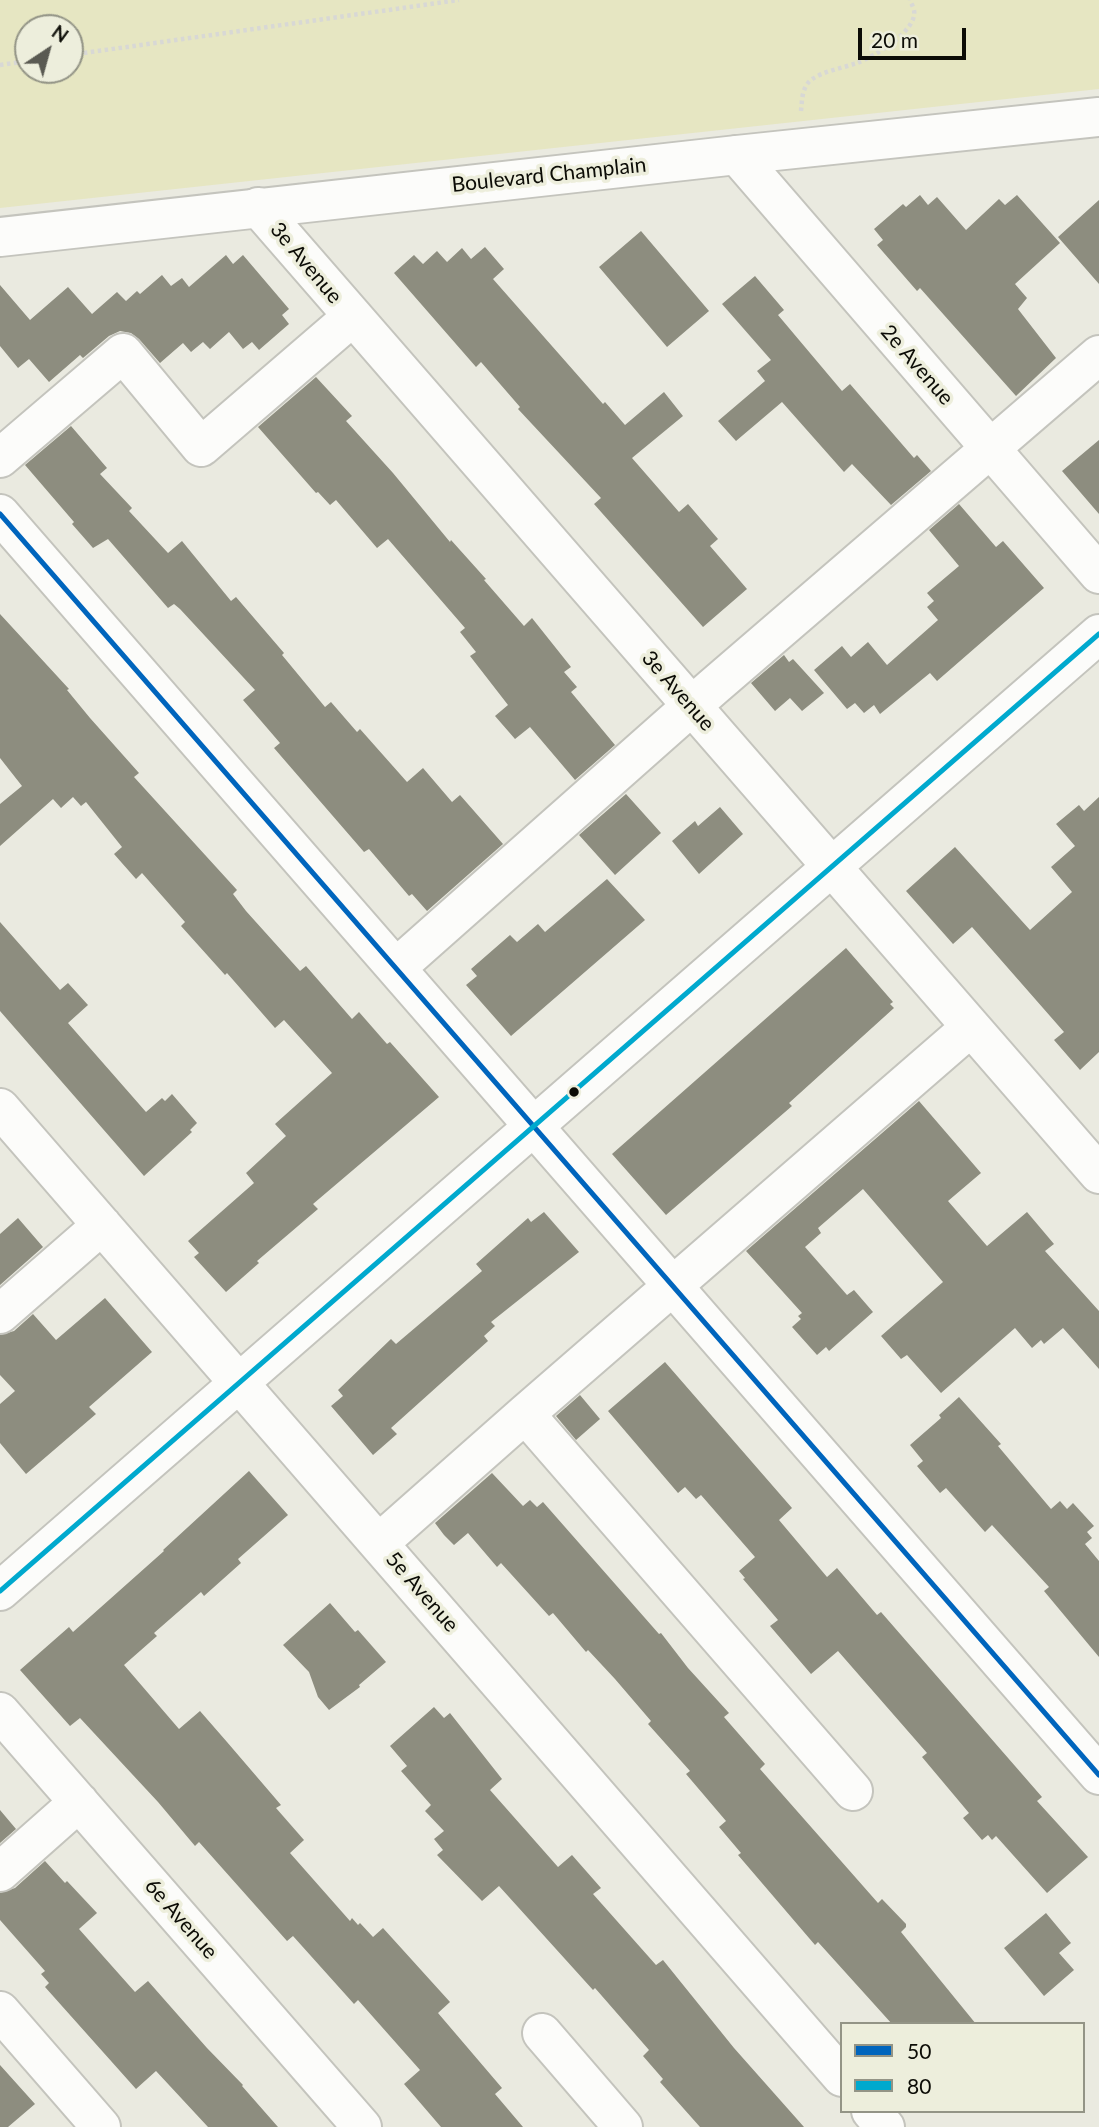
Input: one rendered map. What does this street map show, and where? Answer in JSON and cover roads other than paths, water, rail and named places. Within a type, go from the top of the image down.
[{"type":"street","name":"Boulevard Champlain","points":[[0,237],[1099,117]]},
{"type":"street","name":"2e Avenue","points":[[737,155],[1099,574]]},
{"type":"street","name":"3e Avenue","points":[[258,207],[1099,1174]]},
{"type":"street","points":[[0,458],[123,353],[201,447],[352,317]]},
{"type":"street","points":[[396,968],[692,706],[1099,355]]},
{"type":"street","points":[[0,514],[1099,1775]]},
{"type":"street","points":[[0,1591],[1099,634]]},
{"type":"street","points":[[379,1543],[971,1027]]},
{"type":"street","name":"5e Avenue","points":[[0,1108],[840,2075]]},
{"type":"street","points":[[0,1314],[102,1225]]},
{"type":"street","points":[[525,1414],[853,1791]]},
{"type":"street","name":"6e Avenue","points":[[0,1712],[362,2127]]},
{"type":"street","points":[[0,1872],[79,1802]]},
{"type":"street","points":[[0,2011],[101,2127]]},
{"type":"street","points":[[542,2033],[623,2127]]},
{"type":"street","points":[[873,2113],[885,2127]]}]
